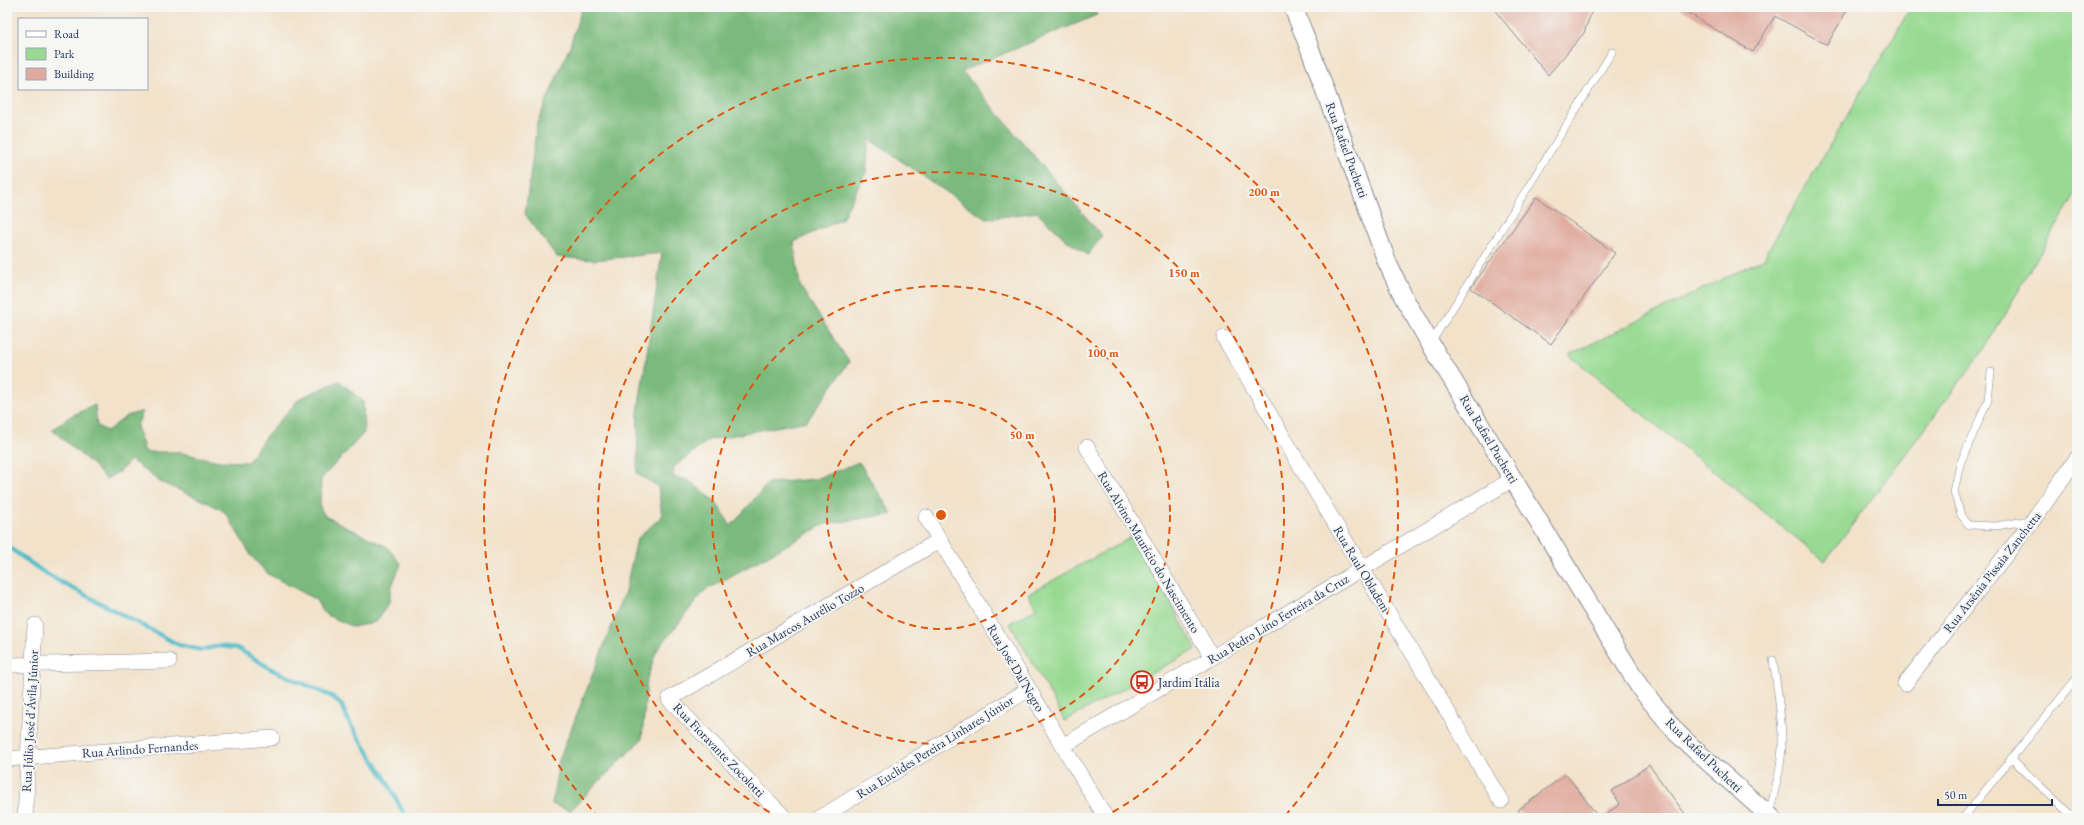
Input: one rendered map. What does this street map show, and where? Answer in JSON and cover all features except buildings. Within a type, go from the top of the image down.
[{"type":"street","name":"Rua Rafael Puchetti","points":[[1293,7],[1310,48],[1387,262],[1404,298],[1430,343],[1626,666],[1659,712],[1696,751],[1769,817]]},
{"type":"street","name":"Rua Raul Obladem","points":[[1224,338],[1500,800]]},
{"type":"street","name":"Rua Alvino Maurício do Nascimento","points":[[1087,447],[1212,657]]},
{"type":"street","name":"Rua Arsênia Pissaia Zanchetta","points":[[1905,684],[2033,520],[2077,458]]},
{"type":"street","name":"Rua Pedro Lino Ferreira da Cruz","points":[[1063,746],[1513,479]]},
{"type":"street","name":"Rua José Dal'Negro","points":[[926,517],[1106,818]]},
{"type":"street","name":"Rua Marcos Aurélio Tozzo","points":[[669,699],[940,540]]},
{"type":"street","name":"Rua Júlio José d'Ávila Júnior","points":[[25,818],[35,625]]},
{"type":"street","points":[[7,665],[33,663],[169,661]]},
{"type":"street","name":"Rua Euclides Pereira Linhares Júnior","points":[[820,818],[1029,689]]},
{"type":"street","name":"Rua Fioravante Zocolotti","points":[[669,699],[785,818]]},
{"type":"street","name":"Rua Arlindo Fernandes","points":[[7,759],[272,738]]},
{"type":"lane","points":[[1430,343],[1612,52]]},
{"type":"lane","points":[[1991,372],[1988,400],[1960,464],[1954,492],[1961,516],[1969,525],[1996,526],[2033,520]]},
{"type":"lane","points":[[1769,817],[1778,776],[1782,738],[1780,706],[1773,660]]},
{"type":"lane","points":[[1963,818],[2077,678]]},
{"type":"lane","points":[[2011,758],[2074,818]]},
{"type":"green space","points":[[582,7],[1093,7],[1097,15],[962,71],[1102,236],[1088,255],[1066,240],[1037,212],[986,219],[869,139],[866,172],[842,219],[794,242],[800,286],[849,362],[807,421],[709,440],[674,467],[673,477],[688,480],[715,501],[731,526],[768,483],[816,479],[859,462],[892,514],[825,524],[704,591],[656,652],[647,679],[642,739],[570,811],[552,804],[559,760],[625,592],[637,539],[662,516],[658,486],[637,474],[638,412],[662,253],[595,260],[557,257],[525,214],[537,123],[570,46]]},
{"type":"green space","points":[[1911,7],[2077,7],[2077,191],[1983,351],[1825,561],[1569,355],[1763,259]]},
{"type":"green space","points":[[339,381],[363,401],[364,433],[321,479],[320,507],[325,516],[387,547],[401,564],[391,588],[389,603],[376,622],[353,627],[325,614],[315,599],[268,574],[252,557],[225,512],[209,503],[160,482],[131,460],[120,471],[106,479],[92,464],[52,430],[69,417],[95,405],[97,426],[107,431],[127,416],[143,411],[137,426],[145,452],[177,452],[219,461],[248,462],[265,437],[300,398]]},
{"type":"green space","points":[[1133,536],[1196,649],[1065,721],[1010,623],[1036,609],[1028,594]]},
{"type":"waterway","points":[[7,546],[46,574],[179,645],[201,650],[219,646],[237,648],[273,670],[333,697],[342,706],[350,724],[387,781],[406,818]]},
{"type":"place","name":"Jardim Itália","points":[[1142,682]]}]
